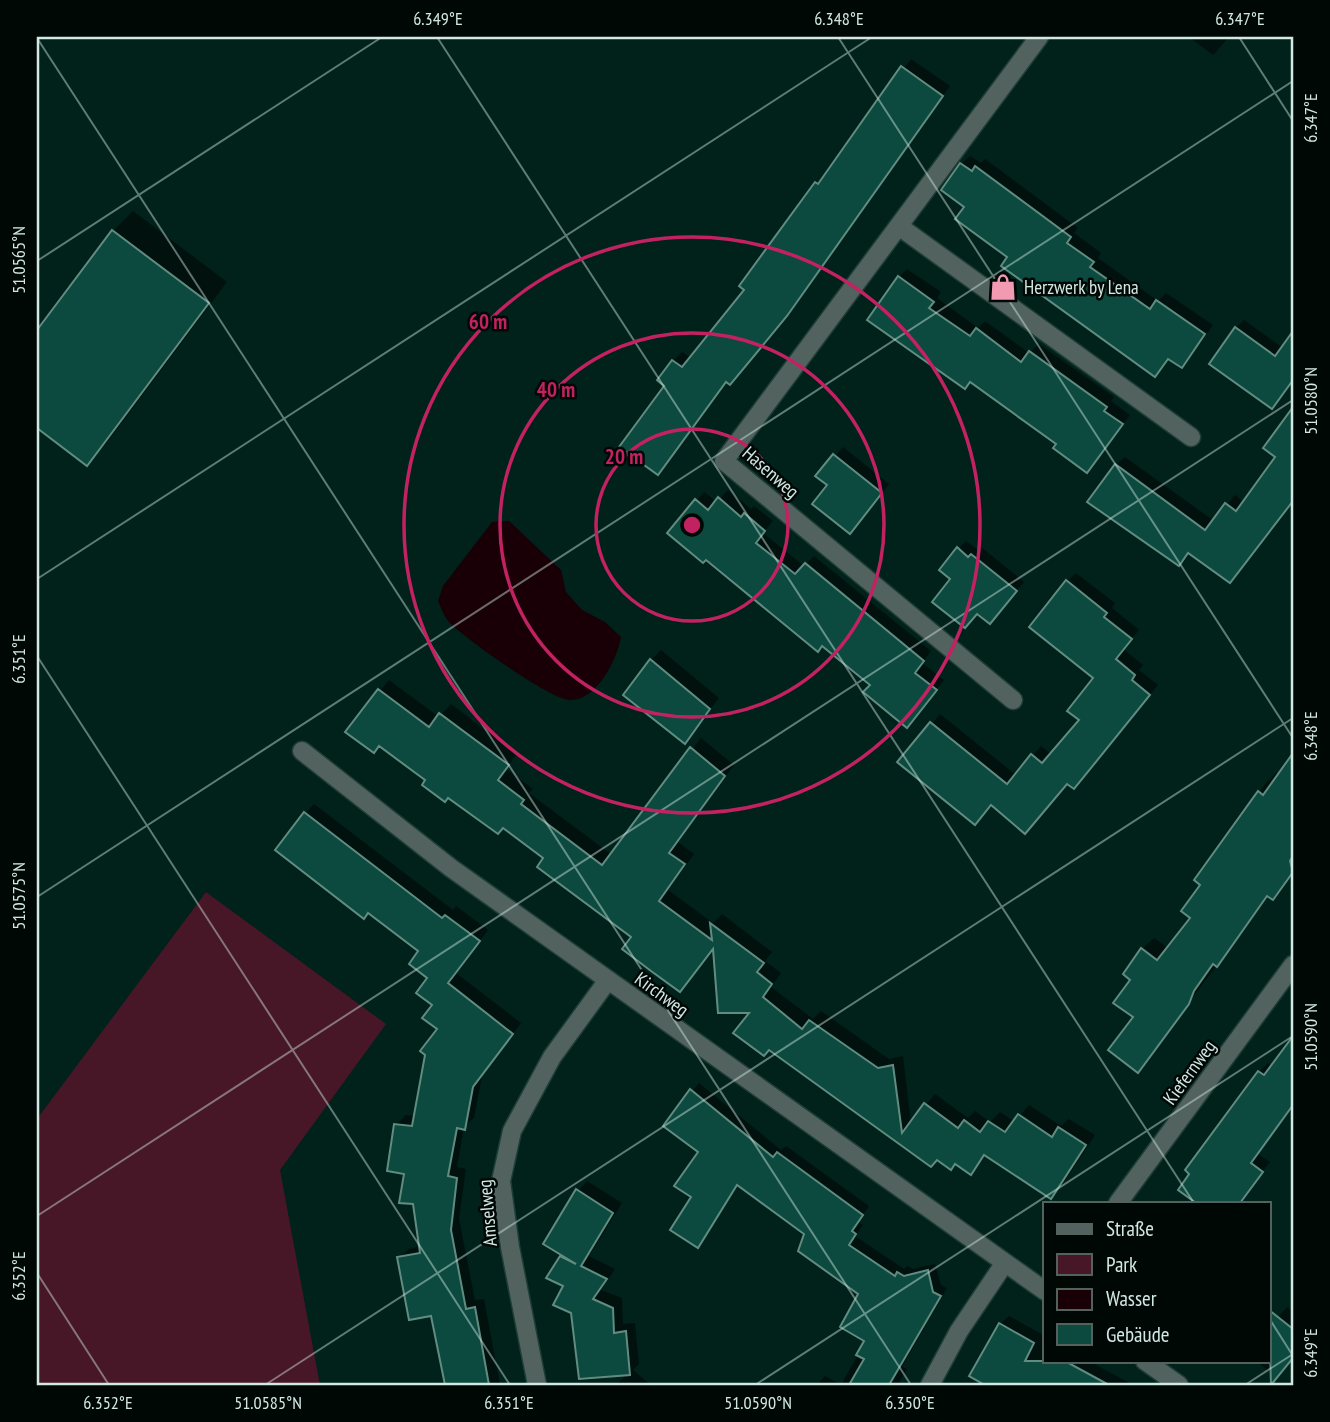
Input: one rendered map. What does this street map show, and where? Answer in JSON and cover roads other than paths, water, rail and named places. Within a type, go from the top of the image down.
[{"type":"street","name":"Hasenweg","points":[[1013,700],[724,461],[1039,37]]},
{"type":"street","points":[[900,227],[1191,438]]},
{"type":"street","name":"Kirchweg","points":[[302,751],[451,868],[1043,1290]]},
{"type":"street","name":"Kiefernweg","points":[[1119,1202],[1293,965]]},
{"type":"street","name":"Amselweg","points":[[537,1385],[510,1247],[501,1181],[512,1131],[552,1057],[608,980]]},
{"type":"street","points":[[930,1385],[960,1331],[1004,1264]]},
{"type":"street","points":[[1146,1362],[1179,1385]]},
{"type":"water","points":[[509,521],[561,570],[566,592],[582,610],[605,622],[621,637],[604,677],[589,694],[580,698],[570,700],[560,697],[509,668],[451,624],[438,601],[443,586],[492,522]]},
{"type":"place","name":"Herzwerk by Lena","points":[[1003,287]]}]
